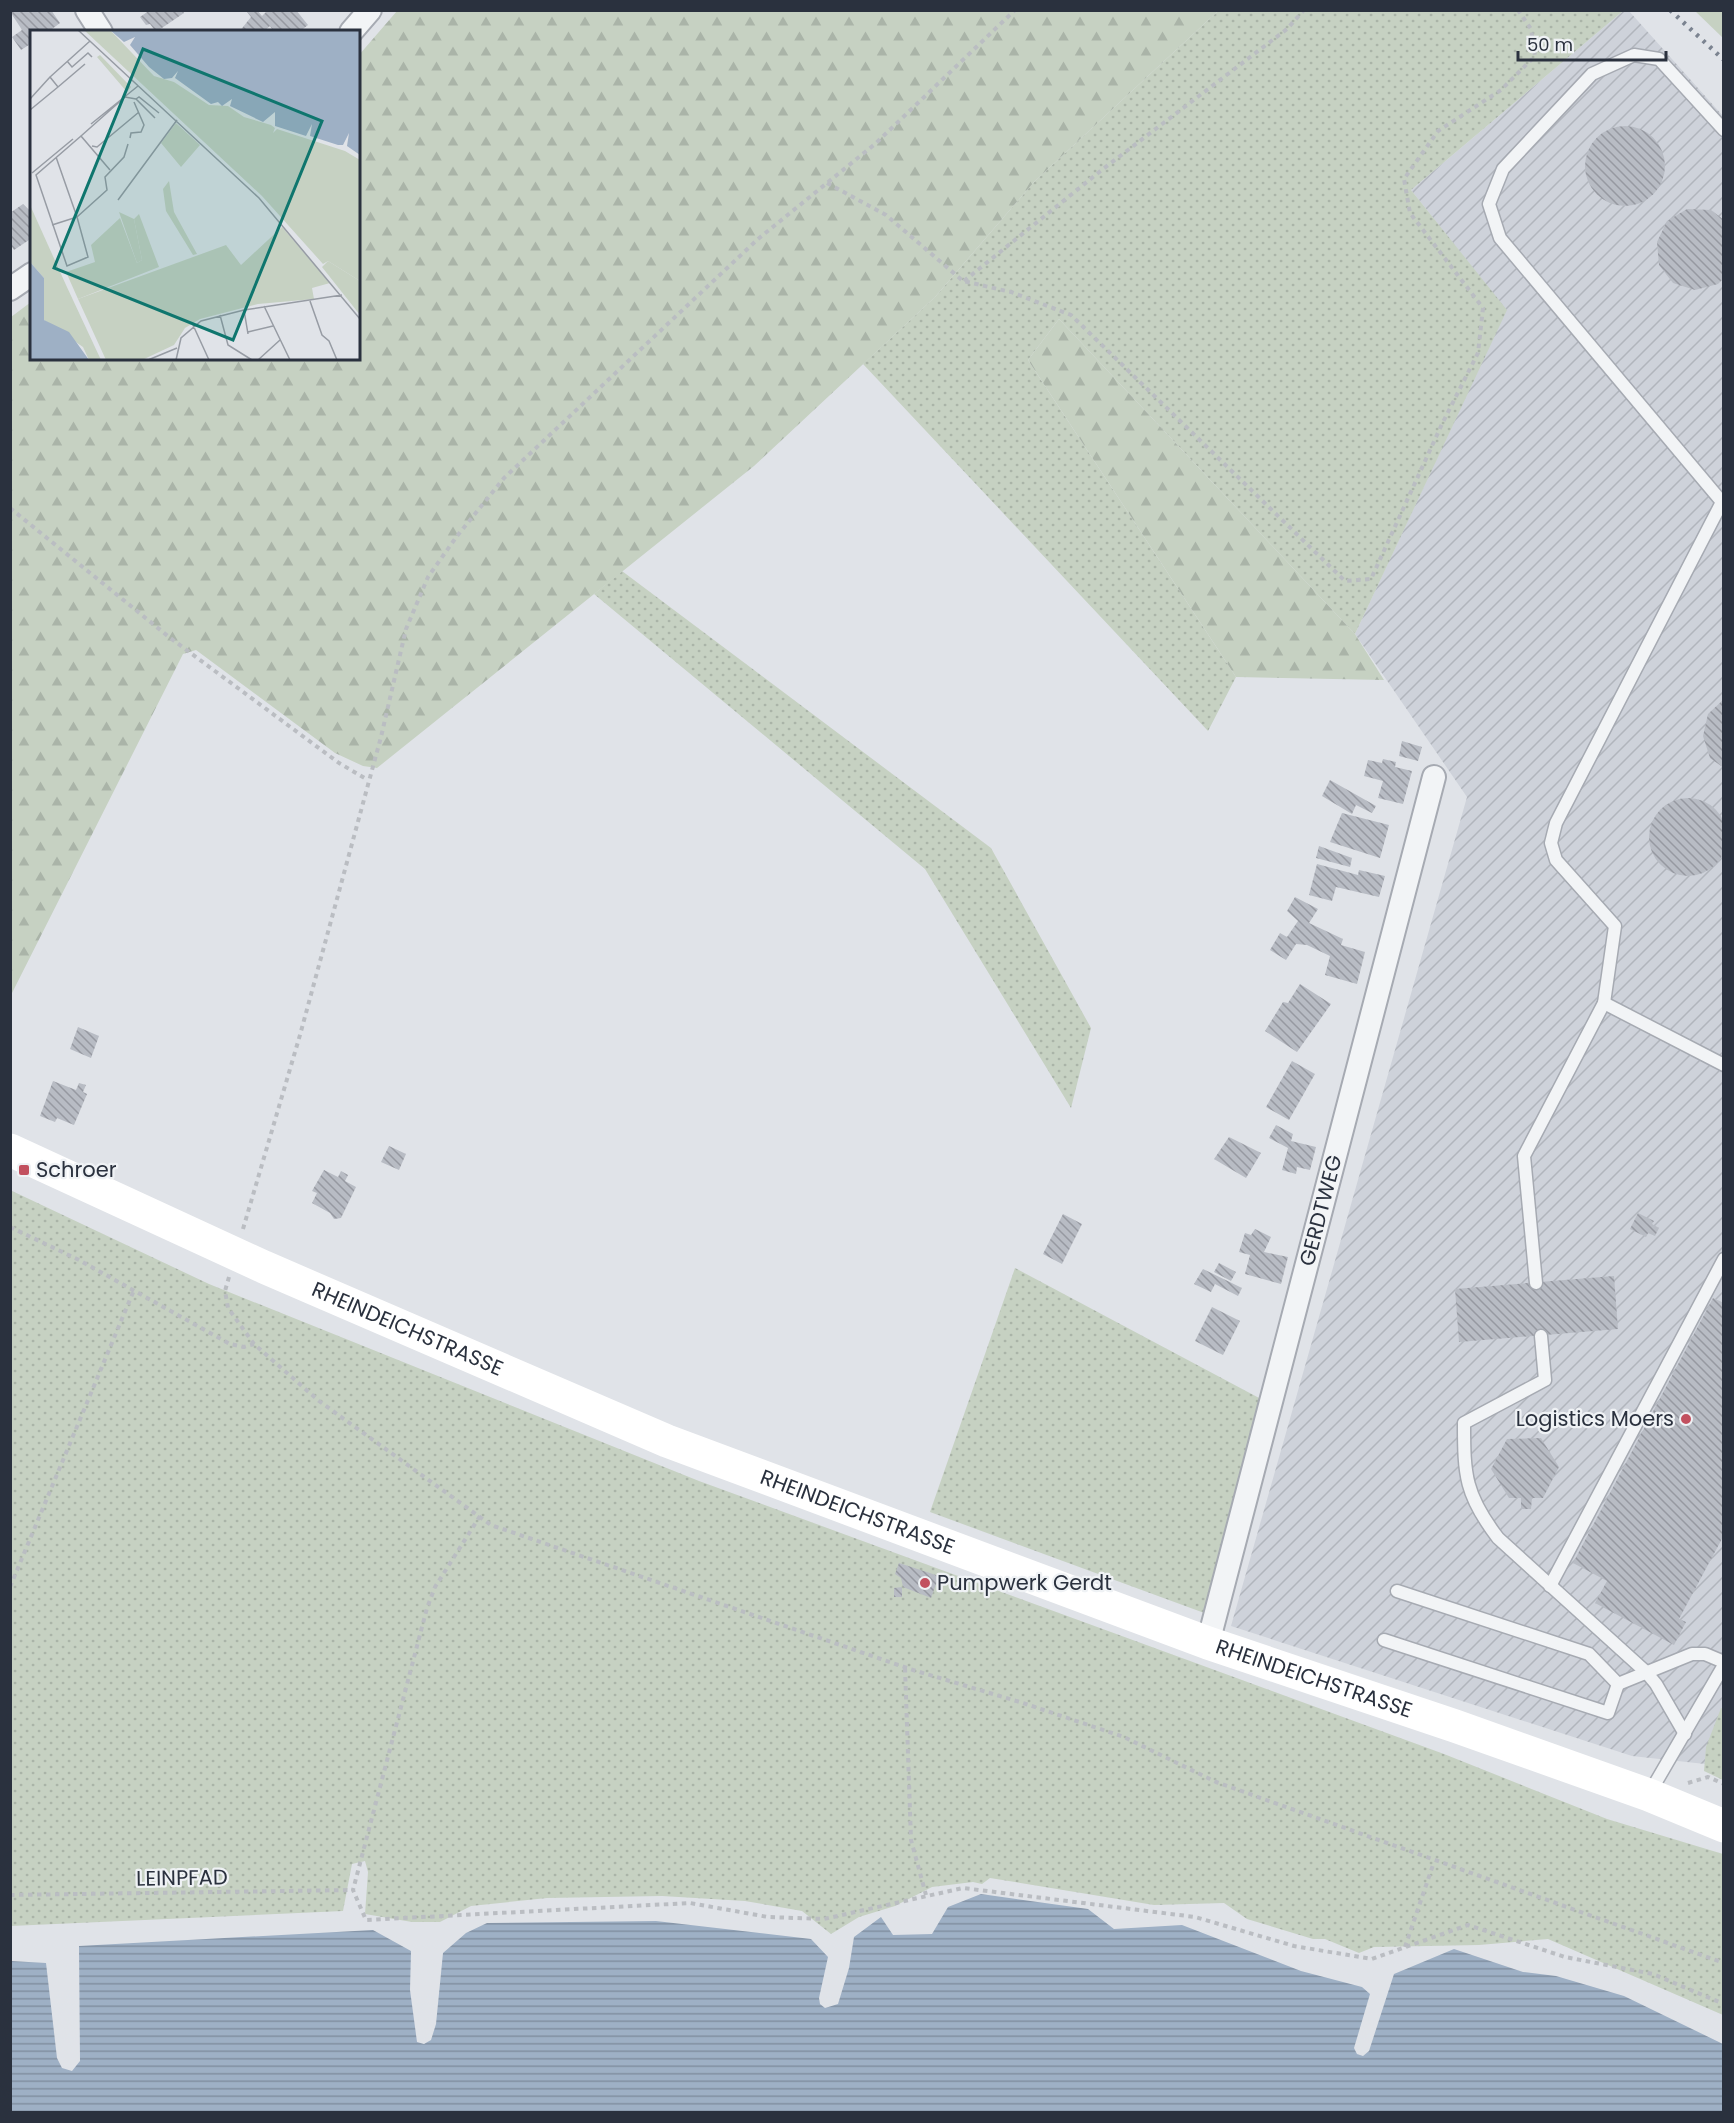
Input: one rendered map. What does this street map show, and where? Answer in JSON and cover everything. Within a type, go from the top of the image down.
[{"type":"main road","name":"RHEINDEICHSTRASSE","points":[[10,1150],[236,1254],[667,1441],[1208,1643],[1455,1726],[1649,1796],[1724,1826]]},
{"type":"street","points":[[87,10],[100,30]]},
{"type":"street","points":[[353,30],[370,10]]},
{"type":"street","points":[[11,288],[30,275]]},
{"type":"street","name":"GERDTWEG","points":[[1208,1643],[1434,777]]},
{"type":"lane","points":[[1536,1283],[1524,1156],[1604,1003],[1615,926],[1556,860],[1551,843],[1556,823],[1723,502],[1500,238],[1490,204],[1503,169],[1592,74],[1634,54],[1659,59],[1724,130]]},
{"type":"lane","points":[[1604,1003],[1724,1065]]},
{"type":"lane","points":[[1550,1586],[1724,1259]]},
{"type":"lane","points":[[1541,1336],[1545,1380],[1464,1423],[1464,1472],[1470,1495],[1498,1538],[1646,1672],[1656,1684],[1685,1734]]},
{"type":"lane","points":[[1397,1591],[1589,1654],[1618,1684]]},
{"type":"lane","points":[[1384,1640],[1608,1713],[1618,1684],[1646,1672],[1692,1654],[1705,1654],[1724,1664],[1649,1796]]},
{"type":"path","points":[[236,1254],[300,1035],[381,737],[406,629],[428,577],[457,536],[504,478],[758,239],[875,144],[1015,10]]},
{"type":"path","points":[[963,281],[1102,169],[1287,29],[1304,10]]},
{"type":"path","points":[[827,183],[886,214],[963,281],[1011,292],[1071,315],[1345,581],[1371,579],[1442,424],[1478,353],[1483,308],[1410,213],[1404,179],[1438,131],[1501,90],[1535,56],[1531,29],[1518,10]]},
{"type":"path","points":[[10,508],[169,637],[339,763],[368,780]]},
{"type":"path","points":[[10,1227],[134,1290],[230,1344],[244,1347],[254,1344]]},
{"type":"path","points":[[10,1587],[134,1290]]},
{"type":"path","points":[[225,1291],[228,1308],[254,1344],[319,1401],[491,1525],[905,1668],[1124,1737],[1216,1782],[1434,1862],[1724,1963]]},
{"type":"path","points":[[480,1516],[435,1587],[393,1733],[353,1890],[366,1920],[690,1903],[768,1917],[824,1919],[963,1888],[1195,1917],[1294,1946],[1372,1959],[1468,1925],[1564,1957],[1653,1974],[1724,2004]]},
{"type":"path","points":[[905,1668],[911,1840],[926,1895]]},
{"type":"path","points":[[1405,1948],[1434,1862]]},
{"type":"path","name":"LEINPFAD","points":[[10,1895],[353,1890]]},
{"type":"shaded area","points":[[1623,11],[1629,11],[1723,116],[1723,1770],[1714,1765],[1632,1756],[1231,1626],[1467,797],[1355,634],[1506,310],[1411,190]]},
{"type":"green space","points":[[397,11],[1218,11],[1034,182],[935,297],[754,466],[377,768],[363,766],[335,753],[196,650],[183,654],[11,995],[11,317],[30,303],[30,360],[360,360],[360,54]]},
{"type":"green space","points":[[1218,11],[1623,11],[1411,190],[1507,310],[1355,634],[1059,319],[1028,360],[1236,677],[1208,731],[863,364],[935,297],[1034,182]]},
{"type":"green space","points":[[1695,11],[1723,11],[1723,38]]},
{"type":"green space","points":[[1059,319],[1355,634],[1384,680],[1236,677],[1028,360]]},
{"type":"green space","points":[[622,571],[991,848],[1091,1028],[1071,1108],[925,869],[594,594]]},
{"type":"green space","points":[[10,1190],[209,1284],[699,1481],[1444,1754],[1607,1819],[1723,1854],[1723,2015],[1548,1939],[1479,1945],[1374,1947],[1359,1953],[1325,1939],[1313,1939],[1247,1919],[1224,1903],[1154,1905],[990,1878],[982,1884],[973,1882],[932,1887],[895,1906],[859,1917],[831,1934],[802,1911],[745,1901],[662,1896],[547,1898],[471,1906],[440,1922],[412,1922],[365,1914],[368,1872],[365,1861],[352,1864],[343,1911],[11,1926]]},
{"type":"green space","points":[[1015,1268],[1261,1399],[1207,1614],[930,1512]]},
{"type":"green space","points":[[1721,1708],[1724,1709],[1723,1780],[1704,1771],[1706,1747]]},
{"type":"water","points":[[981,1894],[1088,1909],[1114,1929],[1182,1925],[1301,1971],[1362,1987],[1370,1994],[1354,2048],[1357,2054],[1363,2056],[1369,2051],[1394,1974],[1454,1949],[1523,1972],[1556,1976],[1624,1996],[1723,2044],[1723,2112],[11,2112],[11,1961],[46,1963],[57,2058],[62,2068],[72,2071],[80,2061],[79,1946],[373,1930],[411,1951],[410,1990],[417,2042],[424,2044],[431,2040],[436,2024],[443,1953],[466,1933],[487,1923],[656,1921],[811,1939],[828,1957],[819,1998],[820,2004],[825,2008],[838,2004],[849,1968],[854,1937],[881,1917],[893,1935],[932,1934],[948,1907]]},
{"type":"building","points":[[14,10],[51,10],[60,23],[51,30],[30,30],[30,44],[21,50],[12,37],[22,30],[11,13]]},
{"type":"building","points":[[150,10],[182,10],[184,13],[159,30],[154,30],[150,24],[146,25],[140,17]]},
{"type":"building","points":[[257,10],[262,16],[268,10],[296,10],[308,25],[302,30],[273,30],[270,26],[265,30],[241,30],[251,17],[247,12]]},
{"type":"building","points":[[1625,126],[1640,129],[1653,138],[1662,151],[1665,166],[1662,181],[1653,194],[1640,203],[1625,206],[1610,203],[1597,194],[1588,181],[1585,166],[1588,151],[1597,138],[1610,129]]},
{"type":"building","points":[[23,204],[30,211],[30,239],[14,250],[10,244],[10,213]]},
{"type":"building","points":[[1687,209],[1711,210],[1724,220],[1724,278],[1718,284],[1695,290],[1673,283],[1659,265],[1657,242],[1667,221]]},
{"type":"building","points":[[1724,699],[1724,768],[1710,758],[1703,736],[1708,714]]},
{"type":"building","points":[[1402,741],[1422,747],[1418,761],[1399,756]]},
{"type":"building","points":[[1383,759],[1396,762],[1395,767],[1412,771],[1403,804],[1378,798],[1383,781],[1364,776],[1368,760],[1382,763]]},
{"type":"building","points":[[1330,780],[1376,806],[1372,813],[1356,805],[1352,814],[1322,796]]},
{"type":"building","points":[[1688,798],[1703,801],[1716,809],[1724,822],[1727,837],[1724,852],[1716,865],[1703,873],[1688,876],[1673,873],[1660,865],[1652,852],[1649,837],[1652,822],[1660,809],[1673,801]]},
{"type":"building","points":[[1342,813],[1389,825],[1380,858],[1330,842]]},
{"type":"building","points":[[1319,846],[1352,858],[1350,867],[1316,858]]},
{"type":"building","points":[[1317,864],[1358,875],[1359,870],[1385,876],[1379,897],[1336,887],[1332,901],[1309,895]]},
{"type":"building","points":[[1295,897],[1318,909],[1309,923],[1343,939],[1341,945],[1365,952],[1357,984],[1325,975],[1330,956],[1307,945],[1296,944],[1286,960],[1270,950],[1280,933],[1287,937],[1298,921],[1287,911]]},
{"type":"building","points":[[1300,984],[1331,1004],[1297,1052],[1265,1031],[1283,1002],[1288,1003]]},
{"type":"building","points":[[78,1027],[99,1036],[91,1058],[70,1049]]},
{"type":"building","points":[[1292,1061],[1315,1074],[1289,1120],[1266,1107]]},
{"type":"building","points":[[53,1081],[76,1090],[79,1083],[86,1085],[83,1092],[87,1094],[74,1125],[57,1118],[55,1122],[40,1116]]},
{"type":"building","points":[[1276,1125],[1293,1134],[1291,1141],[1316,1147],[1310,1170],[1297,1167],[1296,1174],[1282,1170],[1288,1148],[1269,1138]]},
{"type":"building","points":[[1229,1137],[1261,1153],[1246,1178],[1214,1159]]},
{"type":"building","points":[[389,1146],[406,1154],[399,1170],[381,1162]]},
{"type":"building","points":[[324,1170],[338,1177],[341,1171],[348,1175],[345,1181],[356,1187],[341,1218],[334,1219],[330,1213],[312,1203],[317,1193],[312,1191]]},
{"type":"building","points":[[1638,1213],[1654,1221],[1652,1224],[1659,1228],[1655,1236],[1648,1233],[1646,1237],[1630,1229]]},
{"type":"building","points":[[1063,1214],[1082,1224],[1062,1264],[1043,1254]]},
{"type":"building","points":[[1255,1229],[1271,1237],[1264,1252],[1288,1257],[1281,1284],[1245,1274],[1250,1255],[1239,1252],[1245,1233],[1251,1235]]},
{"type":"building","points":[[1219,1263],[1236,1272],[1231,1281],[1214,1272]]},
{"type":"building","points":[[1203,1269],[1242,1288],[1238,1296],[1215,1284],[1211,1292],[1194,1284]]},
{"type":"building","points":[[1614,1276],[1618,1329],[1459,1342],[1455,1289]]},
{"type":"building","name":"Logistics Moers","points":[[1713,1298],[1724,1303],[1724,1535],[1679,1619],[1686,1622],[1674,1645],[1595,1603],[1607,1581],[1573,1563]]},
{"type":"building","points":[[1212,1307],[1240,1321],[1223,1355],[1195,1341]]},
{"type":"building","points":[[1541,1438],[1559,1467],[1543,1498],[1532,1498],[1531,1509],[1521,1509],[1521,1498],[1509,1498],[1491,1469],[1507,1439]]},
{"type":"building","points":[[899,1563],[939,1576],[931,1598],[903,1587],[901,1578],[895,1574]]},
{"type":"building","points":[[902,1587],[902,1597],[894,1597],[894,1588]]},
{"type":"railway","points":[[1670,10],[1724,60]]},
{"type":"place","name":"Schroer","points":[[24,1170]]},
{"type":"place","name":"Logistics Moers","points":[[1686,1419]]},
{"type":"place","name":"Pumpwerk Gerdt","points":[[925,1583]]}]
